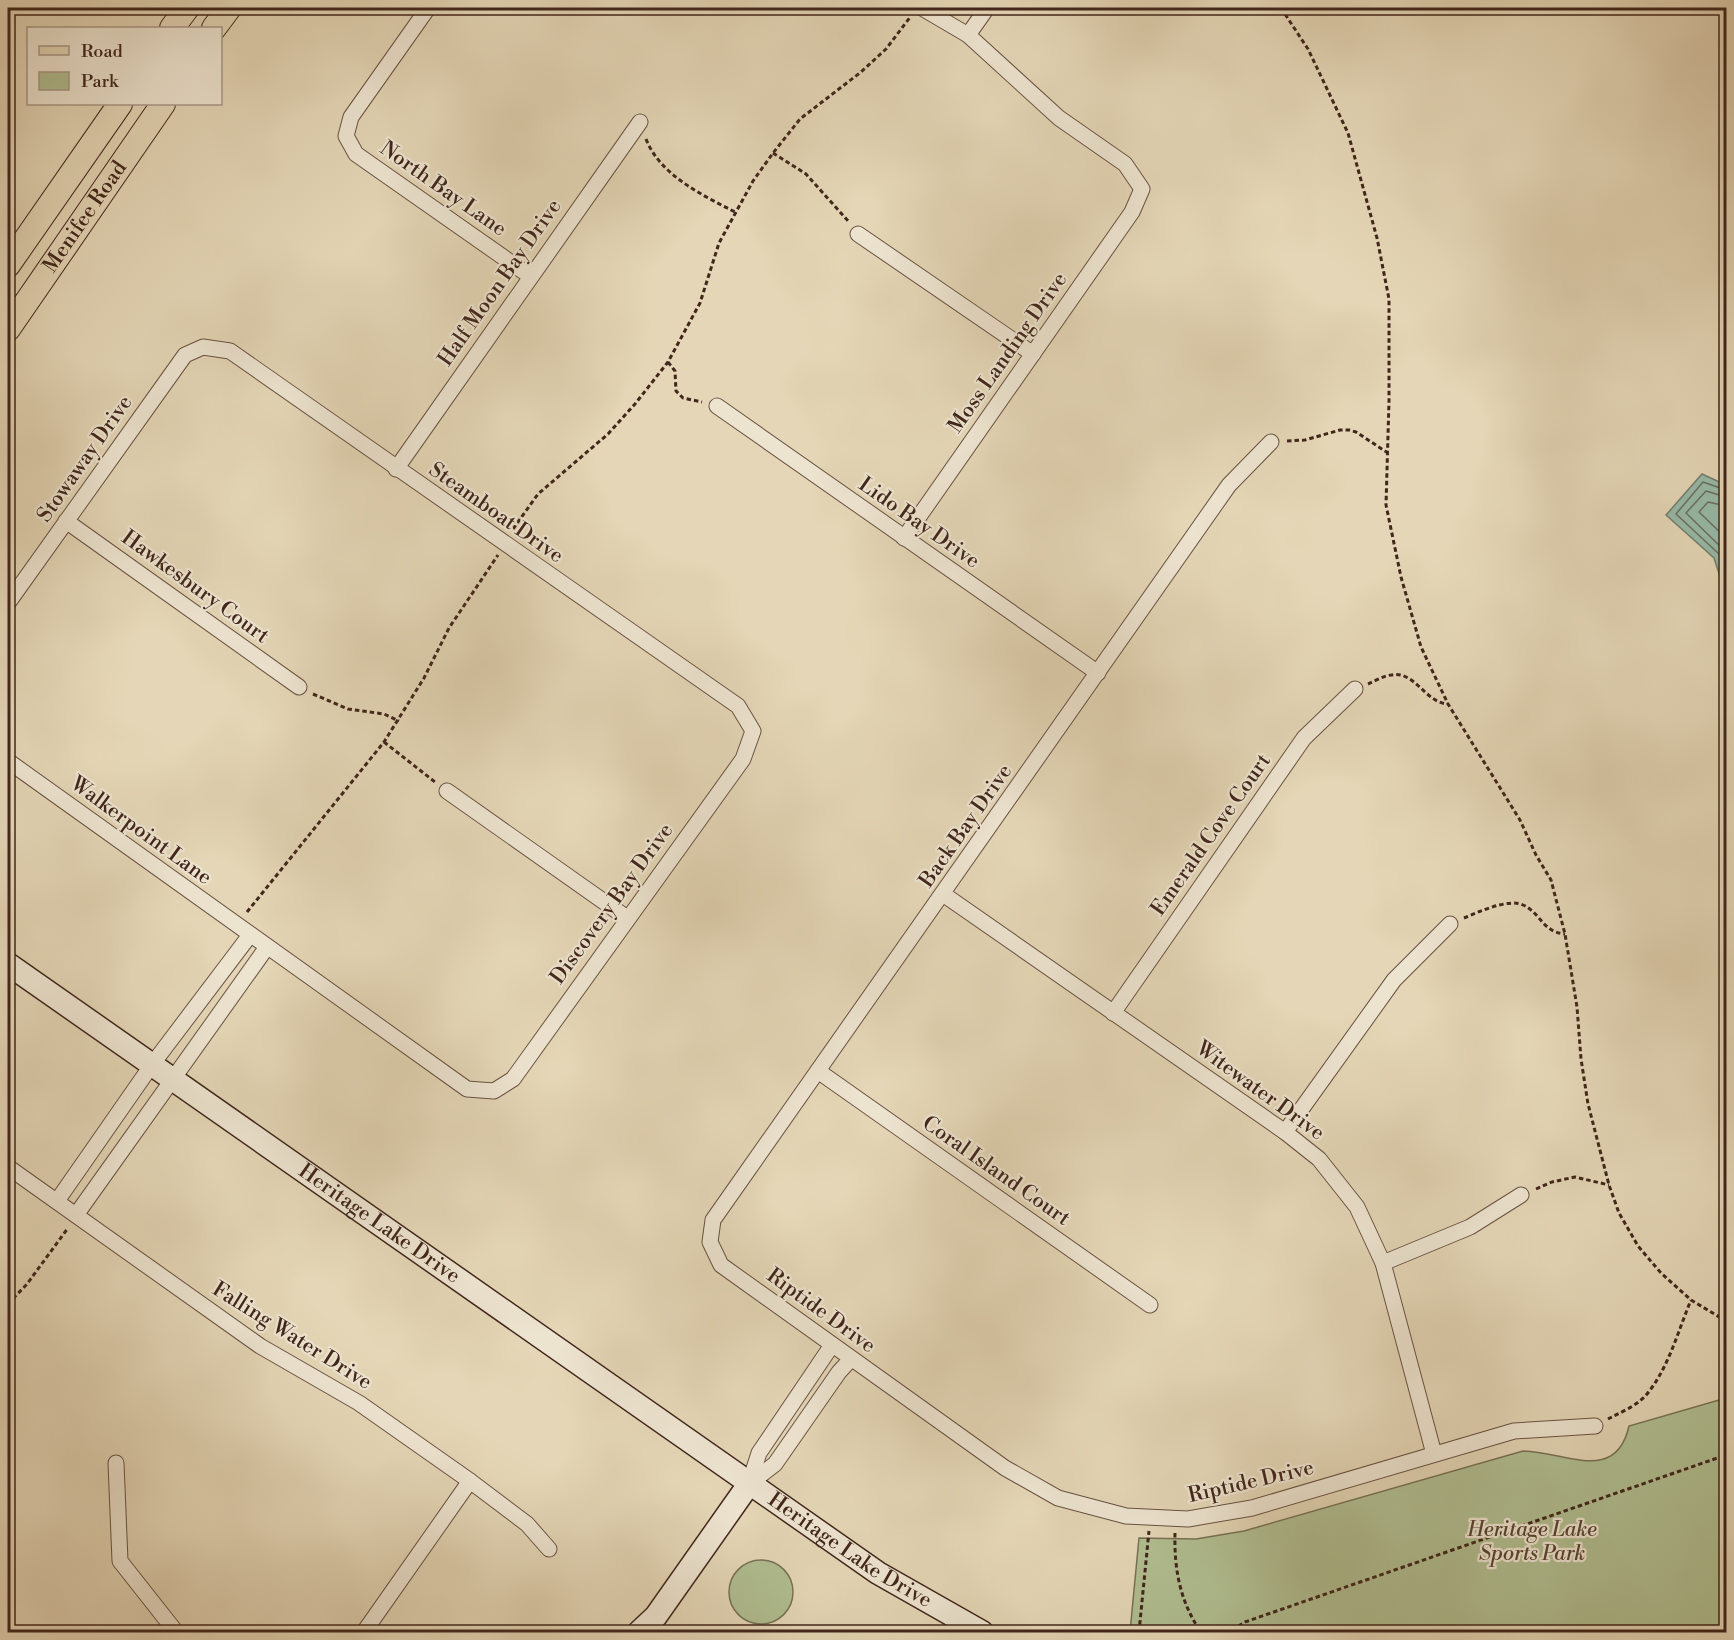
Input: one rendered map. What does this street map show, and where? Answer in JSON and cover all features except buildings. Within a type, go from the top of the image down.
[{"type":"main road","points":[[173,27],[187,8]]},
{"type":"main road","points":[[215,27],[229,8]]},
{"type":"main road","name":"Menifee Road","points":[[8,265],[119,105]]},
{"type":"main road","name":"Menifee Road","points":[[8,329],[161,105]]},
{"type":"street","name":"North Bay Lane","points":[[428,8],[351,117],[346,135],[356,154],[530,276]]},
{"type":"street","points":[[917,11],[968,34],[987,8]]},
{"type":"street","name":"Moss Landing Drive","points":[[904,538],[1132,212],[1142,189],[1125,164],[1059,118],[968,34]]},
{"type":"street","name":"Half Moon Bay Drive","points":[[396,468],[640,122]]},
{"type":"street","points":[[858,234],[1033,354]]},
{"type":"street","name":"Steamboat Drive","points":[[203,347],[230,351],[738,706],[753,731]]},
{"type":"street","name":"Stowaway Drive","points":[[8,603],[185,355],[203,347]]},
{"type":"street","name":"Lido Bay Drive","points":[[717,406],[1098,673]]},
{"type":"street","name":"Back Bay Drive","points":[[710,1242],[713,1220],[1229,485],[1271,442]]},
{"type":"street","name":"Hawkesbury Court","points":[[66,521],[299,687]]},
{"type":"street","name":"Emerald Cove Court","points":[[1113,1012],[1304,738],[1355,690]]},
{"type":"street","name":"Discovery Bay Drive","points":[[494,1091],[513,1079],[743,759],[753,731]]},
{"type":"street","name":"Walkerpoint Lane","points":[[8,761],[467,1089],[494,1091]]},
{"type":"street","points":[[447,791],[627,918]]},
{"type":"street","name":"Witewater Drive","points":[[944,894],[1285,1132],[1319,1159],[1357,1207],[1383,1263],[1434,1454]]},
{"type":"street","points":[[1285,1132],[1394,980],[1450,924]]},
{"type":"street","points":[[57,1201],[151,1066],[250,935]]},
{"type":"street","points":[[76,1215],[267,947]]},
{"type":"street","name":"Heritage Lake Drive","points":[[8,964],[878,1573],[982,1632]]},
{"type":"street","name":"Coral Island Court","points":[[818,1071],[1150,1305]]},
{"type":"street","name":"Falling Water Drive","points":[[8,1167],[260,1346],[359,1403],[470,1481],[527,1524],[549,1549]]},
{"type":"street","points":[[1383,1263],[1470,1227],[1521,1195]]},
{"type":"street","name":"Riptide Drive","points":[[710,1242],[721,1265],[1005,1468],[1058,1498],[1126,1516],[1188,1519],[1252,1508],[1514,1431],[1595,1426]]},
{"type":"street","name":"Heritage Lake Drive","points":[[749,1484],[759,1453],[832,1345]]},
{"type":"street","name":"Heritage Lake Drive","points":[[749,1484],[775,1464],[839,1372],[851,1359]]},
{"type":"street","points":[[116,1463],[120,1561],[176,1632]]},
{"type":"street","points":[[364,1632],[470,1481]]},
{"type":"street","points":[[639,1632],[656,1616],[749,1484]]},
{"type":"path","points":[[1281,8],[1308,49],[1348,133],[1377,238],[1389,299],[1386,505],[1401,577],[1421,647],[1448,704],[1520,820],[1536,855],[1551,880],[1565,934],[1577,1007],[1581,1059],[1588,1104],[1609,1185],[1619,1213],[1638,1246],[1661,1273],[1691,1300],[1726,1321]]},
{"type":"path","points":[[238,926],[278,872],[399,721],[449,628],[538,494],[608,434],[668,362],[700,303],[719,243],[735,212],[773,153],[800,119],[861,72],[886,49],[917,11]]},
{"type":"path","points":[[640,122],[651,152],[680,180],[702,195],[735,212]]},
{"type":"path","points":[[773,153],[806,174],[858,234]]},
{"type":"path","points":[[668,362],[675,371],[676,391],[683,398],[717,406]]},
{"type":"path","points":[[1271,442],[1305,440],[1340,430],[1349,430],[1356,432],[1388,453]]},
{"type":"path","points":[[1355,690],[1395,674],[1413,681],[1432,700],[1448,704]]},
{"type":"path","points":[[299,687],[348,709],[384,714],[399,721]]},
{"type":"path","points":[[384,742],[447,791]]},
{"type":"path","points":[[1450,924],[1482,910],[1512,903],[1523,904],[1555,933],[1565,934]]},
{"type":"path","points":[[1521,1195],[1552,1182],[1575,1178],[1609,1185]]},
{"type":"path","points":[[8,1304],[27,1284],[76,1215]]},
{"type":"path","points":[[1595,1426],[1634,1406],[1647,1395],[1671,1351],[1691,1300]]},
{"type":"path","points":[[1234,1632],[1245,1622],[1726,1455]]},
{"type":"path","points":[[1139,1632],[1150,1517]]},
{"type":"path","points":[[1176,1519],[1174,1558],[1178,1582],[1186,1607],[1201,1632]]},
{"type":"green space","name":"Heritage Lake Sports Park","points":[[1726,1398],[1726,1632],[1130,1632],[1139,1538],[1196,1539],[1244,1531],[1523,1451],[1587,1461],[1601,1460],[1613,1455],[1622,1444],[1629,1426]]},
{"type":"green space","points":[[761,1560],[779,1566],[787,1574],[793,1592],[787,1610],[779,1618],[761,1624],[743,1618],[735,1610],[729,1592],[735,1574],[743,1566]]},
{"type":"water","points":[[1702,474],[1726,485],[1726,595],[1714,558],[1666,515]]}]
